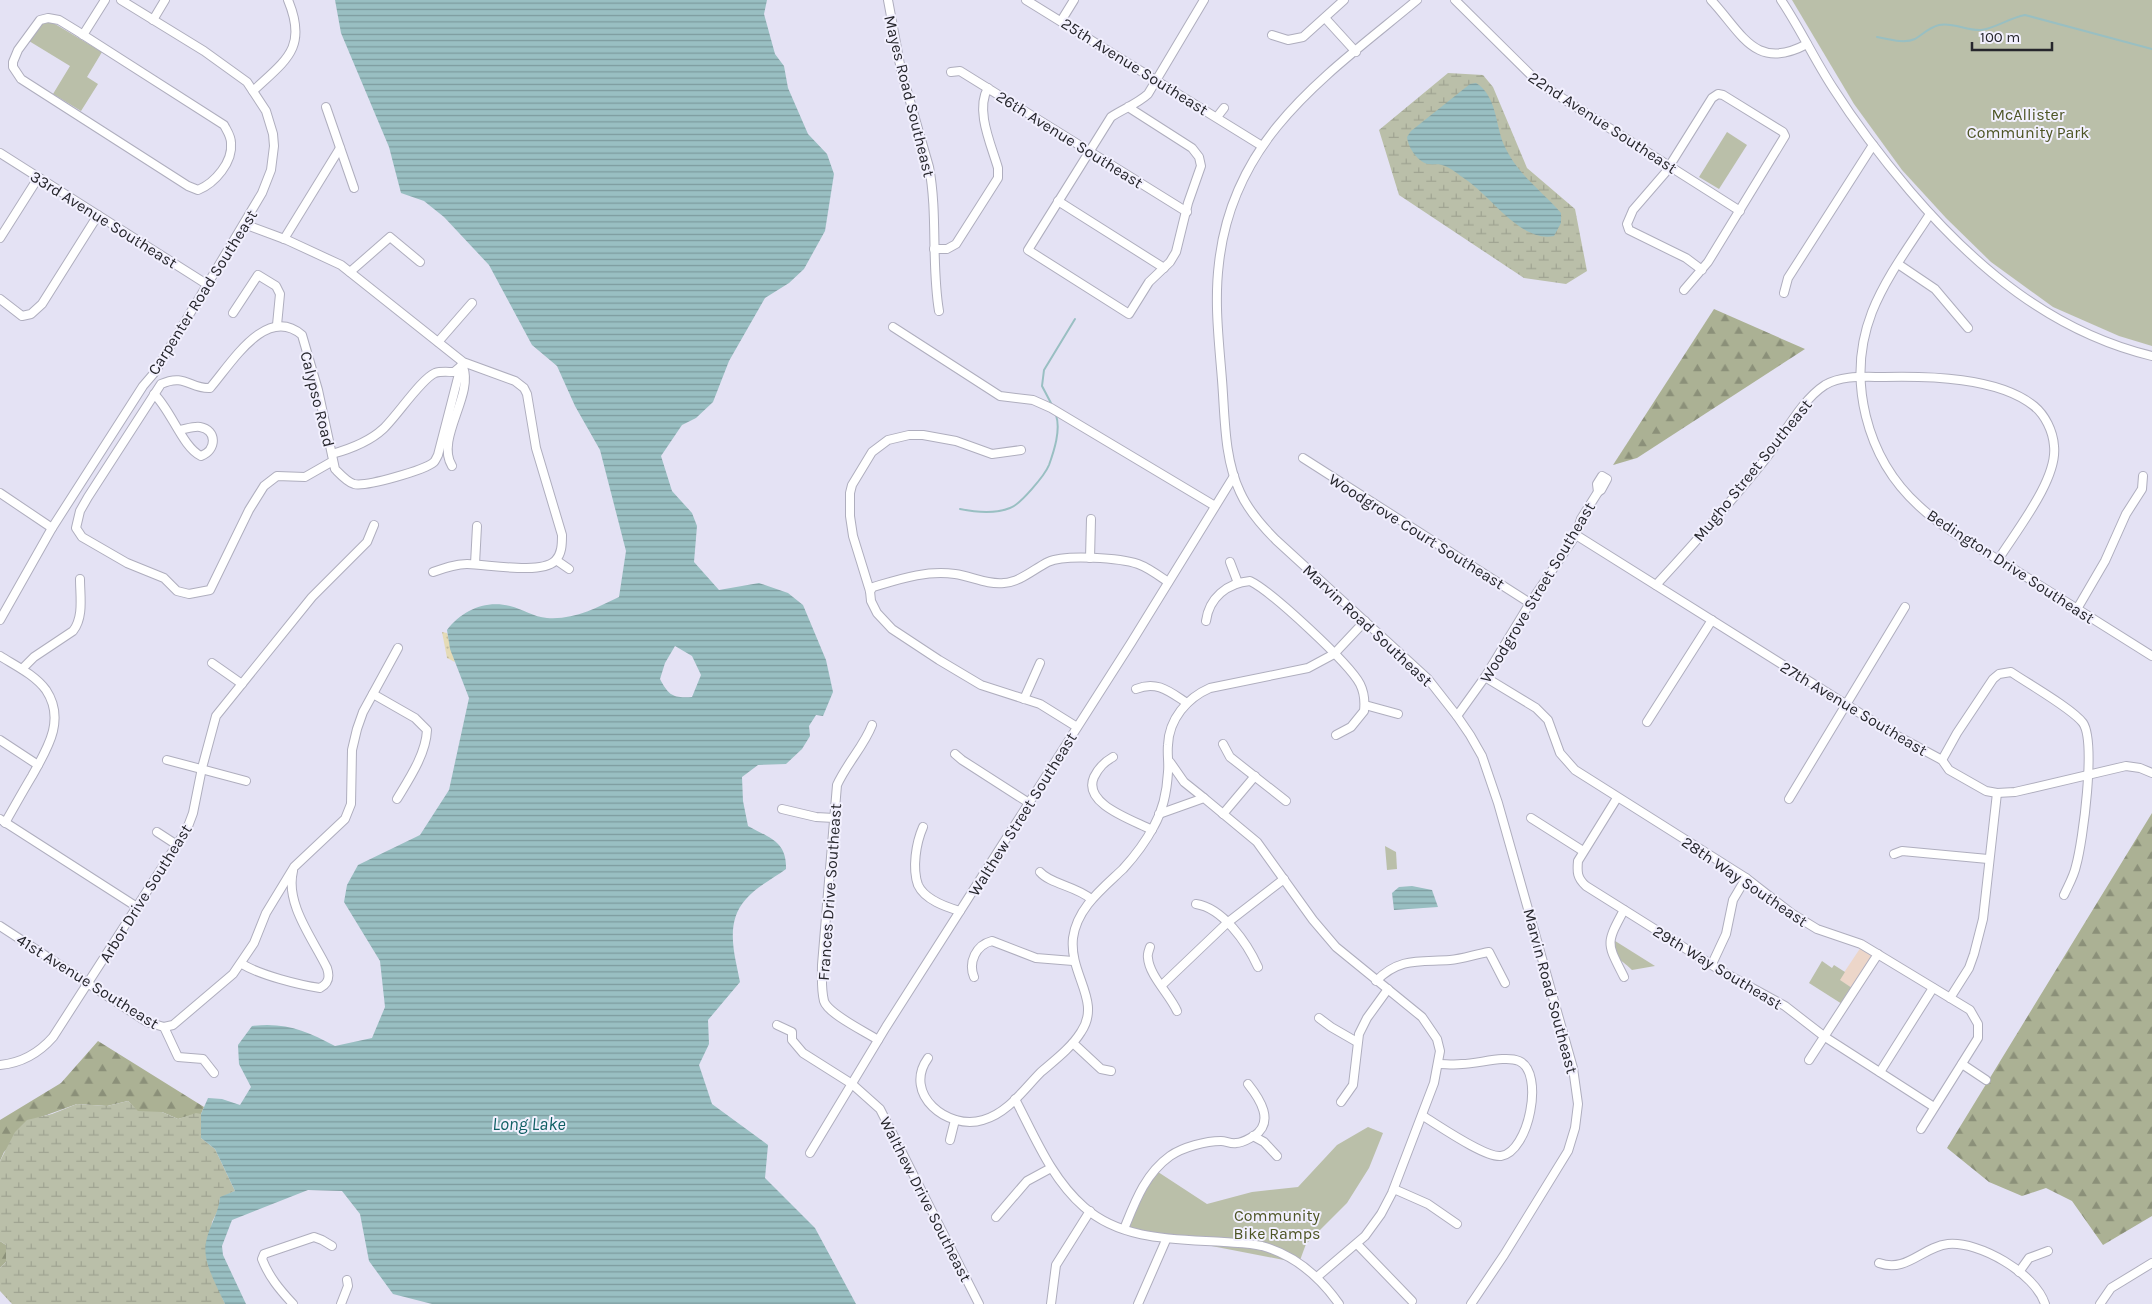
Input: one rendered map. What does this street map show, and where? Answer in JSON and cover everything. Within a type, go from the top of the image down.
[{"type":"street","points":[[83,35],[105,0]]},
{"type":"street","name":"Carpenter Road Southeast","points":[[0,620],[52,528],[129,407],[155,372],[208,285],[268,182],[274,158],[270,122],[261,100],[247,82],[228,67],[121,0]]},
{"type":"street","points":[[153,20],[165,0]]},
{"type":"street","points":[[253,91],[290,55],[296,42],[294,16],[288,0]]},
{"type":"street","name":"Mayes Road Southeast","points":[[888,0],[901,70],[932,182],[938,312]]},
{"type":"street","name":"25th Avenue Southeast","points":[[1026,0],[1262,146]]},
{"type":"street","points":[[1061,21],[1074,0]]},
{"type":"street","points":[[1128,107],[1192,148],[1199,157],[1201,166],[1188,203],[1176,252],[1170,262],[1149,282],[1129,314],[1028,250],[1111,117],[1128,107],[1139,102],[1148,94],[1204,0]]},
{"type":"street","points":[[1272,35],[1288,40],[1303,37],[1344,0]]},
{"type":"street","name":"Marvin Road Southeast","points":[[1417,0],[1293,107],[1262,146],[1246,172],[1232,206],[1218,264],[1217,299],[1230,460],[1234,476],[1246,503],[1268,531],[1428,679],[1458,716],[1482,756],[1497,798],[1571,1060],[1576,1080],[1578,1104],[1575,1128],[1568,1151],[1475,1302]]},
{"type":"street","name":"22nd Avenue Southeast","points":[[1455,0],[1540,84],[1740,210]]},
{"type":"street","points":[[1711,0],[1745,41],[1757,50],[1781,54],[1807,44]]},
{"type":"street","points":[[1781,0],[1833,88],[1873,146],[1930,214],[1966,251],[1995,277],[2049,315],[2102,340],[2152,356]]},
{"type":"street","points":[[48,18],[59,20],[83,35],[224,125],[232,145],[228,159],[217,178],[198,190],[188,186],[21,80],[13,62],[18,50],[40,20],[48,18]]},
{"type":"street","points":[[1325,18],[1356,52]]},
{"type":"street","name":"26th Avenue Southeast","points":[[951,72],[960,71],[1187,212]]},
{"type":"street","points":[[934,249],[947,249],[956,244],[998,178],[998,168],[982,109],[984,95],[988,88]]},
{"type":"street","points":[[1684,290],[1702,270],[1784,140],[1783,132],[1723,95],[1718,94],[1712,98],[1670,166],[1633,210],[1629,216],[1628,227],[1629,230],[1686,258],[1702,270]]},
{"type":"street","points":[[326,107],[354,188]]},
{"type":"street","name":"25th Avenue Southeast","points":[[1217,117],[1224,108]]},
{"type":"street","points":[[1784,293],[1788,278],[1873,146]]},
{"type":"street","points":[[284,239],[340,148]]},
{"type":"street","name":"33rd Avenue Southeast","points":[[0,153],[208,285]]},
{"type":"street","points":[[0,238],[38,178]]},
{"type":"street","points":[[1058,201],[1164,268]]},
{"type":"street","name":"Bedington Drive Southeast","points":[[1930,214],[1878,298],[1863,346],[1861,377],[1864,411],[1873,439],[1886,466],[1899,485],[1932,517],[2152,656]]},
{"type":"street","points":[[0,299],[22,316],[31,314],[42,304],[98,215]]},
{"type":"street","points":[[244,224],[334,261],[438,342],[462,364],[515,381],[524,388],[527,394],[536,448],[562,535],[562,548],[556,560],[550,565],[538,568],[460,564],[433,572]]},
{"type":"street","points":[[350,272],[390,237],[420,262]]},
{"type":"street","points":[[1898,264],[1935,289],[1968,328]]},
{"type":"street","points":[[233,313],[258,275],[276,286],[280,294],[277,325],[256,334],[210,388],[181,380],[161,384],[88,497],[80,511],[76,528],[82,537],[127,563],[164,578],[177,591],[189,594],[210,590],[249,510],[264,486],[277,476],[305,476],[311,474],[332,458],[376,435],[399,413],[428,377],[441,372],[454,372],[462,364]]},
{"type":"street","points":[[438,342],[472,303]]},
{"type":"street","name":"Calypso Road","points":[[277,325],[290,327],[302,336],[318,390],[332,458]]},
{"type":"street","points":[[893,327],[1000,396],[1033,400],[1051,408],[1215,506]]},
{"type":"street","points":[[332,458],[335,469],[342,477],[354,484],[398,476],[435,462],[462,364]]},
{"type":"street","points":[[452,466],[448,459],[448,444],[464,379],[462,364]]},
{"type":"street","name":"Mugho Street Southeast","points":[[1656,585],[1762,463],[1812,395],[1835,381],[1861,377],[1932,377],[1978,384],[2020,398],[2041,413],[2052,437],[2055,455],[2053,465],[2046,483],[1998,560]]},
{"type":"street","points":[[154,394],[161,401],[195,453],[201,456],[208,453],[213,445],[212,437],[208,430],[202,427],[180,430]]},
{"type":"street","points":[[1021,450],[992,454],[956,441],[923,435],[898,437],[881,444],[866,462],[850,493],[850,516],[853,536],[870,591],[869,596],[878,614],[892,629],[939,660],[981,684],[1040,704],[1077,727]]},
{"type":"street","name":"Woodgrove Court Southeast","points":[[1303,458],[1530,603]]},
{"type":"street","name":"Walthew Street Southeast","points":[[810,1153],[878,1040],[1234,476]]},
{"type":"street","points":[[2077,609],[2100,570],[2121,524],[2142,489],[2143,476]]},
{"type":"street","name":"Woodgrove Street Southeast","points":[[1458,716],[1576,535],[1581,519],[1598,492]]},
{"type":"street","points":[[0,493],[52,528]]},
{"type":"street","points":[[1090,558],[1091,519]]},
{"type":"street","name":"Arbor Drive Southeast","points":[[0,1065],[22,1060],[43,1048],[53,1037],[190,823],[216,716],[312,597],[367,542],[374,525]]},
{"type":"street","points":[[476,564],[477,526]]},
{"type":"street","name":"27th Avenue Southeast","points":[[1576,535],[1890,732],[1942,760],[1948,770],[1986,791],[1997,793],[2015,792],[2126,766],[2140,768],[2152,773]]},
{"type":"street","points":[[870,591],[873,587],[915,575],[930,573],[966,576],[992,583],[1008,583],[1053,560],[1065,558],[1090,558],[1136,563],[1148,568],[1168,582]]},
{"type":"street","points":[[556,560],[569,569]]},
{"type":"street","points":[[1230,562],[1238,583]]},
{"type":"street","points":[[22,669],[76,627],[80,616],[80,579]]},
{"type":"street","points":[[1206,621],[1211,602],[1226,589],[1238,583],[1250,581],[1261,588],[1334,654],[1360,683],[1365,705],[1359,719],[1351,727],[1336,734]]},
{"type":"street","points":[[1789,799],[1905,607]]},
{"type":"street","points":[[1647,722],[1712,620]]},
{"type":"street","points":[[928,1058],[920,1072],[919,1080],[921,1089],[931,1106],[955,1120],[971,1123],[995,1115],[1015,1099],[1073,1043],[1084,1028],[1090,1015],[1088,998],[1074,960],[1072,949],[1076,924],[1091,900],[1127,864],[1152,830],[1166,793],[1169,760],[1168,742],[1172,725],[1187,703],[1200,692],[1210,688],[1300,671],[1334,654],[1364,621]]},
{"type":"street","points":[[164,1027],[173,1025],[234,974],[254,943],[273,898],[299,859],[337,827],[348,812],[351,798],[351,767],[355,737],[363,712],[398,648]]},
{"type":"street","points":[[0,656],[34,678],[46,691],[54,709],[54,730],[49,748],[3,821],[137,907]]},
{"type":"street","points":[[212,663],[242,684]]},
{"type":"street","points":[[1024,699],[1040,663]]},
{"type":"street","points":[[1942,760],[1957,733],[1993,679],[1999,674],[2010,672],[2075,714],[2088,732],[2088,774],[2080,849],[2075,870],[2064,895]]},
{"type":"street","name":"28th Way Southeast","points":[[1485,677],[1536,708],[1548,720],[1560,753],[1568,763],[1617,798],[1746,878],[1791,913],[1817,929],[1861,944],[1970,1010],[1978,1024],[1978,1038],[1921,1129]]},
{"type":"street","points":[[1136,689],[1144,686],[1158,685],[1187,703]]},
{"type":"street","points":[[373,694],[415,718],[427,730],[421,754],[397,799]]},
{"type":"street","points":[[1365,705],[1398,714]]},
{"type":"street","name":"Frances Drive Southeast","points":[[872,725],[868,735],[844,768],[837,785],[822,964],[824,1003],[840,1016],[878,1040]]},
{"type":"street","points":[[0,740],[38,765]]},
{"type":"street","points":[[1223,744],[1230,756],[1286,801]]},
{"type":"street","points":[[955,754],[1029,803]]},
{"type":"street","points":[[1113,757],[1104,762],[1094,777],[1092,790],[1094,796],[1105,806],[1152,830]]},
{"type":"street","points":[[167,760],[246,781]]},
{"type":"street","points":[[1169,760],[1184,782],[1257,842],[1326,936],[1376,981],[1422,1017],[1433,1030],[1440,1051],[1439,1064],[1423,1116],[1382,1214],[1357,1244],[1317,1277]]},
{"type":"street","points":[[1224,814],[1255,776]]},
{"type":"street","points":[[1950,998],[1969,968],[1983,919],[1988,859],[1997,793]]},
{"type":"street","points":[[1158,814],[1204,798]]},
{"type":"street","name":"29th Way Southeast","points":[[1617,798],[1578,861],[1577,871],[1579,880],[1723,972],[1785,1006],[1825,1037],[1934,1107]]},
{"type":"street","points":[[782,809],[816,818],[834,818]]},
{"type":"street","points":[[1531,818],[1583,851]]},
{"type":"street","points":[[924,827],[918,840],[916,861],[918,885],[935,902],[960,911]]},
{"type":"street","points":[[157,832],[177,845]]},
{"type":"street","points":[[1894,854],[1902,851],[1988,859]]},
{"type":"street","points":[[242,964],[263,974],[307,986],[320,988],[328,980],[327,968],[300,917],[292,895],[290,880],[293,869]]},
{"type":"street","points":[[1040,872],[1045,878],[1076,888],[1091,900]]},
{"type":"street","points":[[1162,985],[1227,923],[1284,878]]},
{"type":"street","points":[[1712,964],[1726,934],[1733,900],[1746,878]]},
{"type":"street","points":[[1196,904],[1212,908],[1227,923],[1251,951],[1258,967]]},
{"type":"street","points":[[1624,910],[1609,940],[1610,951],[1624,977]]},
{"type":"street","name":"41st Avenue Southeast","points":[[0,926],[147,1022],[164,1027],[178,1057],[203,1059],[214,1073]]},
{"type":"street","points":[[974,976],[970,967],[974,956],[982,945],[992,941],[1036,958],[1074,960]]},
{"type":"street","points":[[1150,947],[1148,958],[1151,968],[1173,1000],[1177,1011]]},
{"type":"street","points":[[1376,981],[1386,971],[1403,963],[1452,960],[1489,952],[1504,983]]},
{"type":"street","points":[[1809,1060],[1878,954]]},
{"type":"street","points":[[1880,1072],[1933,988]]},
{"type":"street","points":[[1341,1102],[1353,1085],[1357,1042],[1367,1018],[1388,990]]},
{"type":"street","points":[[1319,1018],[1357,1042]]},
{"type":"street","name":"Walthew Drive Southeast","points":[[778,1025],[792,1032],[792,1040],[803,1054],[852,1084],[880,1109],[979,1304]]},
{"type":"street","points":[[1073,1043],[1101,1069],[1111,1071]]},
{"type":"street","points":[[1423,1116],[1478,1149],[1500,1156],[1511,1152],[1519,1144],[1524,1132],[1532,1083],[1528,1069],[1523,1063],[1511,1059],[1462,1064],[1439,1064]]},
{"type":"street","points":[[1962,1064],[1986,1080]]},
{"type":"street","points":[[1124,1230],[1135,1200],[1147,1178],[1171,1155],[1204,1143],[1221,1141],[1236,1143],[1261,1131],[1264,1126],[1262,1105],[1248,1084]]},
{"type":"street","points":[[1015,1099],[1051,1168],[1070,1194],[1090,1211],[1124,1230],[1166,1240],[1261,1246],[1299,1263],[1317,1277],[1339,1304]]},
{"type":"street","points":[[950,1140],[955,1120]]},
{"type":"street","points":[[1253,1136],[1264,1142],[1277,1156]]},
{"type":"street","points":[[996,1218],[1027,1181],[1051,1168]]},
{"type":"street","points":[[1394,1189],[1428,1204],[1457,1224]]},
{"type":"street","points":[[1051,1304],[1056,1265],[1090,1211]]},
{"type":"street","points":[[293,1304],[276,1286],[262,1258],[264,1254],[314,1237],[332,1246]]},
{"type":"street","points":[[1138,1304],[1166,1240]]},
{"type":"street","points":[[1357,1244],[1412,1301]]},
{"type":"street","points":[[1879,1263],[1896,1265],[1906,1263],[1946,1244],[1957,1244],[1984,1251],[2019,1272],[2032,1282],[2045,1304]]},
{"type":"street","points":[[2019,1272],[2029,1258],[2048,1251]]},
{"type":"street","points":[[2100,1304],[2105,1295],[2118,1282],[2152,1263]]},
{"type":"street","points":[[341,1304],[348,1286],[347,1280]]},
{"type":"shaded area","points":[[1861,947],[1874,956],[1852,988],[1839,980]]},
{"type":"green space","name":"McAllister Community Park","points":[[1792,0],[2152,0],[2152,346],[2119,336],[2053,307],[1991,262],[1946,218],[1902,170],[1854,104]]},
{"type":"green space","points":[[50,21],[102,52],[87,77],[98,84],[81,111],[53,94],[70,66],[29,41],[42,23]]},
{"type":"green space","points":[[1448,73],[1483,75],[1493,87],[1527,168],[1575,209],[1587,271],[1566,284],[1524,278],[1399,195],[1379,130]]},
{"type":"green space","points":[[1727,132],[1747,145],[1719,189],[1699,177]]},
{"type":"green space","points":[[1714,309],[1805,349],[1637,458],[1613,465]]},
{"type":"green space","points":[[2152,813],[2152,1216],[2103,1245],[2072,1201],[2046,1188],[2022,1196],[1989,1182],[1947,1148]]},
{"type":"green space","points":[[1385,846],[1396,852],[1397,869],[1387,870]]},
{"type":"green space","points":[[1612,939],[1655,966],[1632,970],[1616,955]]},
{"type":"green space","points":[[1822,961],[1832,968],[1834,965],[1845,972],[1840,980],[1852,988],[1842,1004],[1809,983]]},
{"type":"green space","points":[[98,1041],[204,1107],[201,1114],[178,1119],[162,1112],[138,1112],[128,1101],[107,1106],[77,1104],[41,1117],[4,1152],[0,1161],[0,1120],[61,1083]]},
{"type":"green space","points":[[128,1101],[138,1111],[162,1112],[178,1119],[196,1113],[201,1114],[201,1138],[215,1149],[235,1191],[220,1198],[219,1208],[212,1222],[208,1264],[225,1304],[12,1304],[0,1291],[0,1268],[6,1262],[6,1245],[0,1241],[0,1161],[15,1132],[27,1120],[52,1114],[77,1104],[107,1106]]},
{"type":"green space","name":"Community Bike Ramps","points":[[1368,1127],[1383,1133],[1369,1168],[1347,1203],[1306,1244],[1299,1263],[1124,1229],[1155,1170],[1207,1204],[1252,1192],[1298,1187],[1337,1145]]},
{"type":"green space","points":[[0,1241],[6,1245],[6,1262],[0,1268]]},
{"type":"sand","points":[[442,632],[447,633],[455,662],[447,658]]},
{"type":"water","name":"Long Lake","points":[[335,0],[767,0],[764,14],[775,54],[784,66],[788,88],[808,134],[827,154],[834,174],[825,231],[804,269],[789,283],[765,298],[729,361],[713,402],[696,418],[682,425],[661,456],[672,491],[692,513],[697,526],[694,562],[719,590],[759,583],[788,593],[803,605],[826,660],[833,692],[823,716],[816,715],[809,726],[810,736],[802,749],[786,764],[758,765],[742,777],[743,801],[748,826],[770,837],[780,846],[786,860],[786,869],[755,891],[739,908],[735,918],[733,939],[740,982],[708,1020],[709,1044],[699,1065],[712,1104],[768,1145],[765,1178],[815,1228],[856,1304],[432,1304],[393,1294],[369,1261],[360,1214],[342,1191],[308,1190],[232,1220],[222,1246],[223,1255],[246,1304],[225,1304],[211,1274],[205,1250],[207,1236],[218,1209],[220,1197],[235,1191],[215,1149],[201,1138],[201,1114],[208,1098],[222,1099],[240,1105],[251,1087],[239,1064],[238,1045],[252,1026],[264,1025],[295,1029],[335,1046],[372,1038],[385,1007],[380,961],[344,902],[347,885],[358,865],[420,835],[449,790],[469,698],[450,649],[447,630],[467,612],[483,606],[510,606],[547,618],[566,617],[593,609],[619,597],[626,551],[600,450],[575,406],[557,366],[532,345],[489,265],[444,217],[424,201],[401,193],[389,147],[341,33]],"holes":[[[675,646],[692,656],[701,675],[692,697],[672,695],[660,679],[665,663]]]},
{"type":"water","points":[[1476,83],[1488,95],[1492,103],[1501,137],[1509,155],[1522,173],[1561,213],[1561,223],[1554,236],[1542,236],[1518,225],[1475,186],[1445,166],[1423,162],[1410,147],[1407,137],[1411,131],[1470,84]]},
{"type":"water","points":[[1412,886],[1432,890],[1438,907],[1394,910],[1392,893],[1399,887]]},
{"type":"waterway","points":[[1877,37],[1906,41],[1915,39],[1933,27],[1944,24],[1981,30],[2025,15],[2152,49]]},
{"type":"waterway","points":[[1052,405],[1042,386],[1044,370],[1075,319]]},
{"type":"waterway","points":[[960,509],[985,512],[1004,510],[1014,506],[1026,496],[1043,476],[1049,465],[1055,447],[1058,427],[1056,415]]}]
